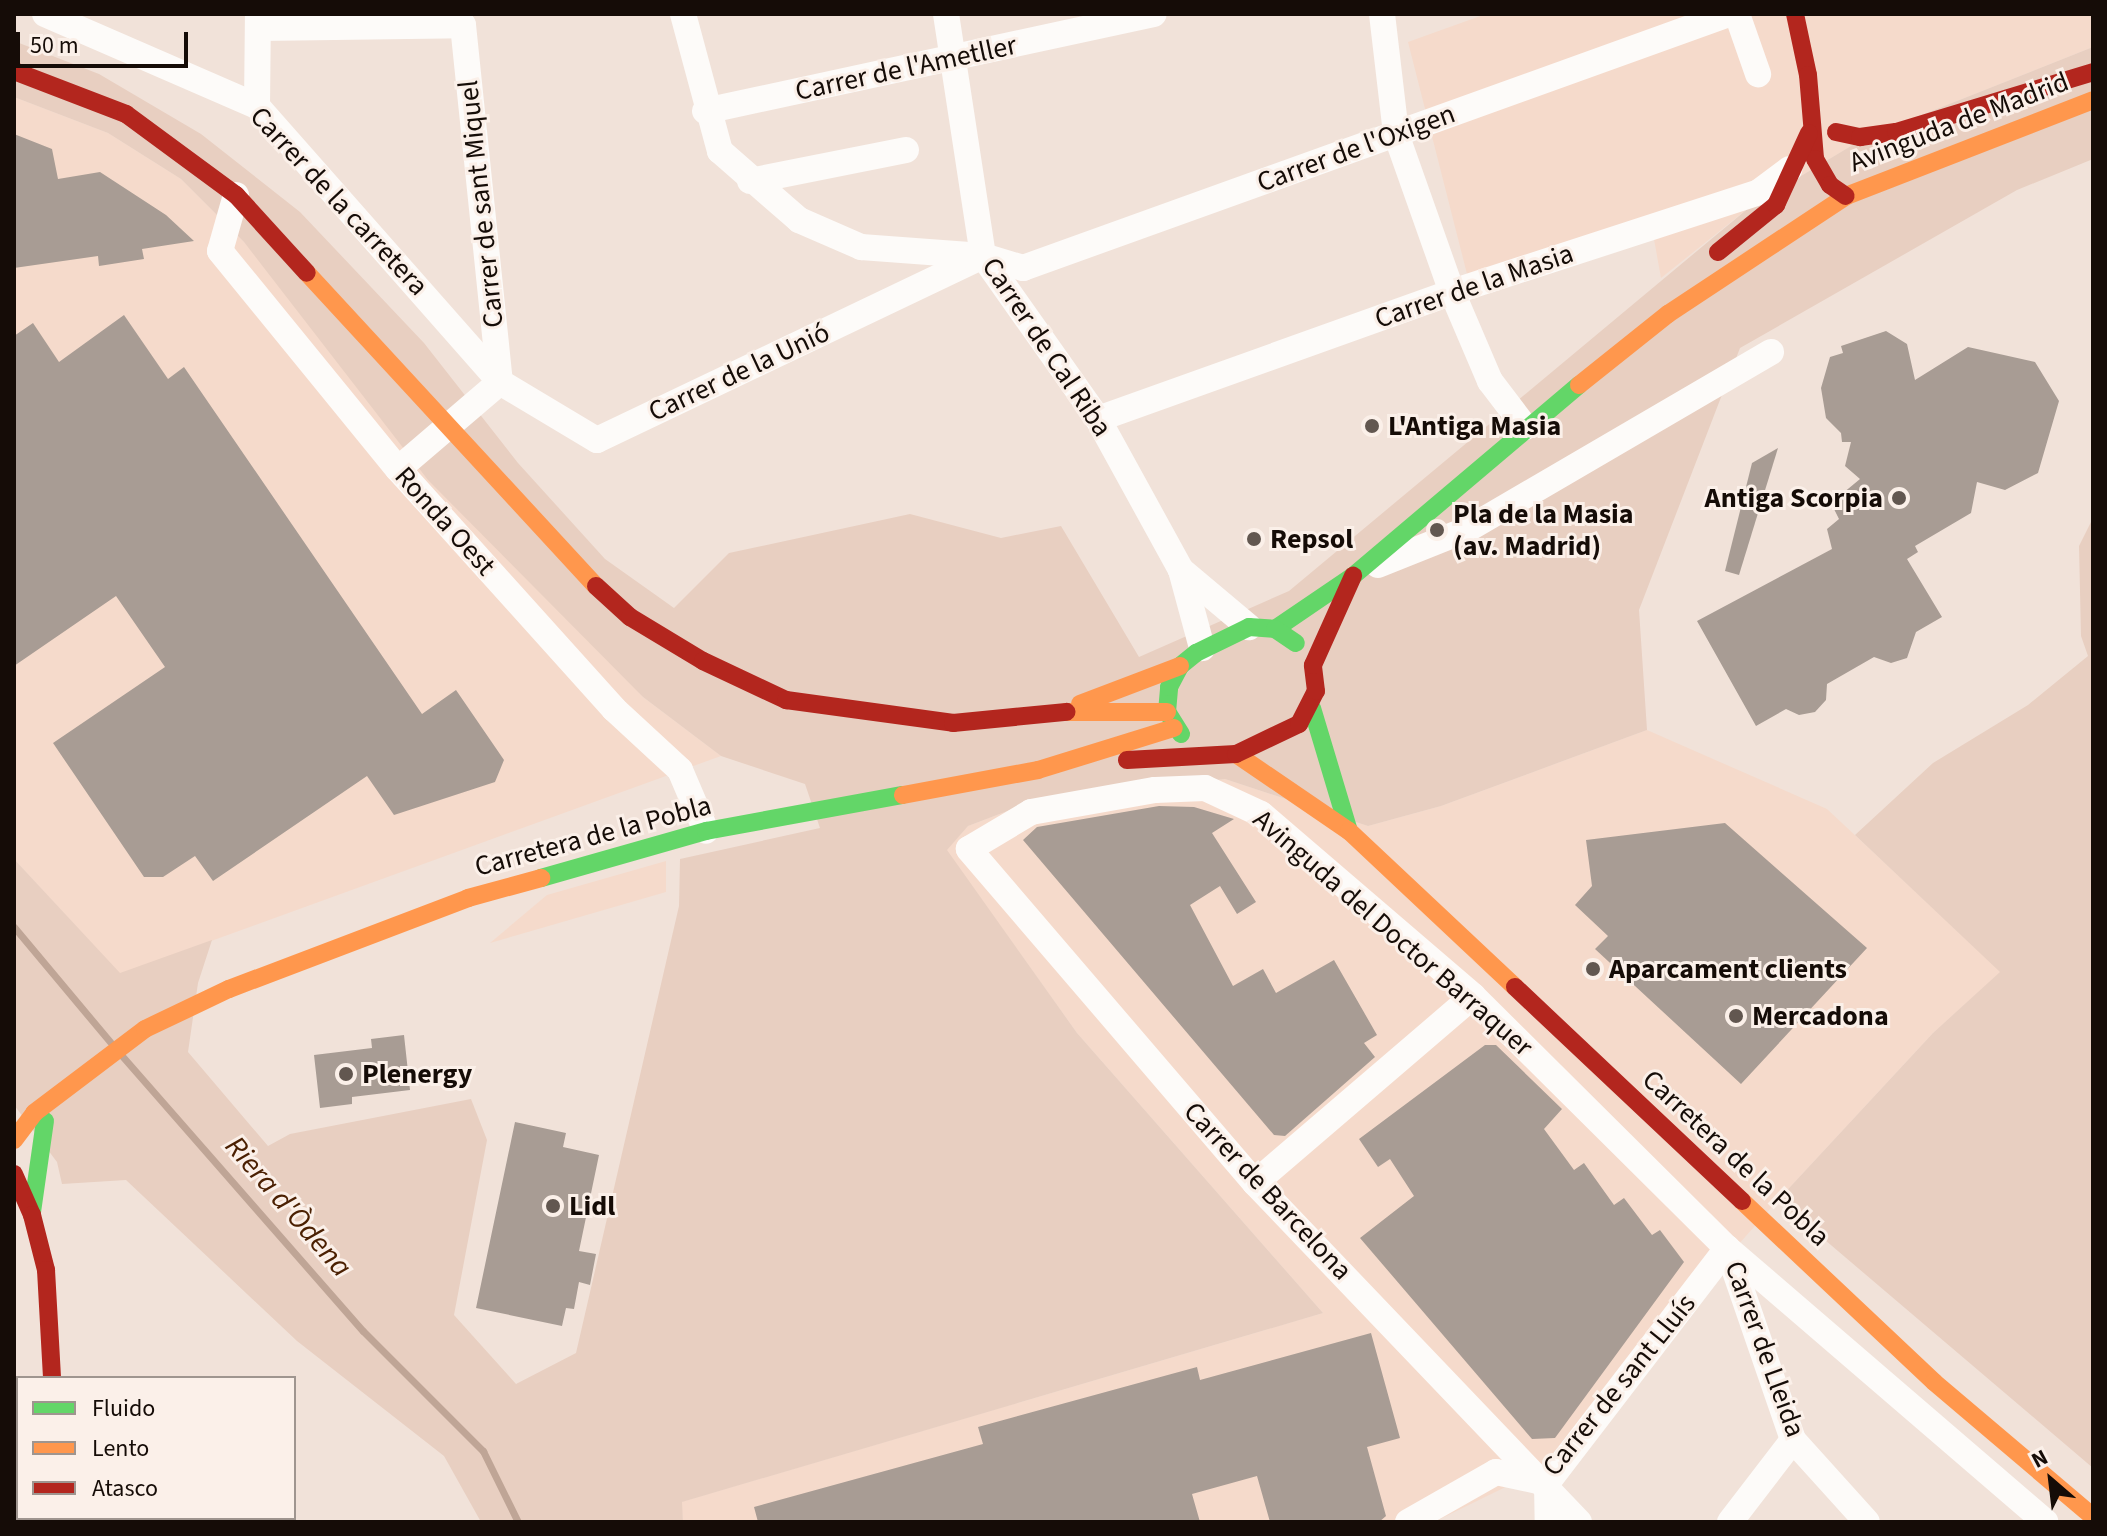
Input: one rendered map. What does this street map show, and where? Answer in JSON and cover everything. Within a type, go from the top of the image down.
[{"type":"street","name":"Carrer de la carretera","points":[[45,14],[257,106],[482,356]]},
{"type":"street","name":"Carrer de l'Oxigen","points":[[683,14],[705,111],[720,151],[750,181],[799,220],[861,247],[983,256],[1023,268],[1729,14]]},
{"type":"street","name":"Carrer de Cal Riba","points":[[946,14],[983,256],[1098,419],[1181,570],[1202,648]]},
{"type":"street","name":"Carrer de l'Ametller","points":[[705,111],[1154,14]]},
{"type":"street","points":[[1382,14],[1396,134],[1452,292],[1503,399],[1525,427]]},
{"type":"street","points":[[1737,14],[1758,74]]},
{"type":"street","points":[[1795,14],[1808,75],[1811,142],[1830,185],[1846,196]]},
{"type":"street","points":[[257,106],[259,21]]},
{"type":"street","name":"Carrer de sant Miquel","points":[[259,21],[463,25],[500,382]]},
{"type":"street","points":[[14,71],[126,114],[236,195],[563,555],[630,617],[703,661],[786,700],[953,723],[1059,712],[1171,720]]},
{"type":"street","points":[[1842,153],[1860,137],[1896,132],[2093,72]]},
{"type":"street","points":[[1808,75],[1842,153],[1846,196]]},
{"type":"street","name":"Avinguda de Madrid","points":[[1668,314],[1846,196],[2093,100]]},
{"type":"street","name":"Carrer de la Masia","points":[[1098,419],[1452,292],[1759,192],[1790,168],[1811,142],[1842,153]]},
{"type":"street","points":[[750,181],[906,150]]},
{"type":"street","points":[[1180,666],[1169,687],[1171,720],[1191,742],[1215,751],[1236,754],[1276,739],[1312,708],[1313,665],[1353,576],[1525,427],[1668,314],[1698,268],[1776,205],[1790,168]]},
{"type":"street","name":"Ronda Oest","points":[[236,195],[220,251],[398,469],[614,709],[680,770],[706,831]]},
{"type":"street","name":"Carrer de la Unió","points":[[482,356],[500,382],[597,440],[983,256]]},
{"type":"street","points":[[1059,712],[1180,666],[1202,648],[1262,628],[1353,576],[1468,529],[1771,352]]},
{"type":"street","points":[[398,469],[500,382]]},
{"type":"street","name":"Carrer de Cal Riba","points":[[1181,570],[1262,628]]},
{"type":"street","points":[[1262,628],[1296,642],[1313,665]]},
{"type":"street","name":"Carretera de la Pobla","points":[[1312,708],[1349,831]]},
{"type":"street","name":"Carretera de la Pobla","points":[[14,1140],[63,1094],[145,1029],[229,989],[468,898],[706,831],[1038,770],[1171,720]]},
{"type":"street","points":[[1038,770],[1215,751]]},
{"type":"street","name":"Carretera de la Pobla","points":[[1236,754],[1349,831],[1382,866],[2024,1463],[2093,1517]]},
{"type":"street","name":"Avinguda del Doctor Barraquer","points":[[969,849],[1031,812],[1155,790],[1205,788],[1261,814],[1473,996],[1720,1241],[2045,1522]]},
{"type":"street","name":"Carrer de Barcelona","points":[[969,849],[1255,1183],[1547,1483],[1579,1522]]},
{"type":"street","points":[[1351,892],[1382,866]]},
{"type":"street","points":[[1255,1183],[1473,996]]},
{"type":"street","points":[[14,1108],[40,1117],[32,1215]]},
{"type":"street","name":"Carretera de la Pobla","points":[[14,1147],[40,1117]]},
{"type":"street","points":[[1704,1167],[1720,1241]]},
{"type":"street","points":[[14,1174],[32,1215],[46,1270],[52,1376]]},
{"type":"street","name":"Carrer de Lleida","points":[[1720,1241],[1793,1440],[1867,1522]]},
{"type":"street","name":"Carrer de sant Lluís","points":[[1408,1522],[1496,1472],[1547,1483],[1720,1241]]},
{"type":"street","points":[[27,1294],[31,1374]]},
{"type":"street","points":[[1730,1522],[1793,1440]]},
{"type":"street","points":[[1547,1483],[1548,1522]]},
{"type":"shaded area","points":[[1486,14],[2093,14],[2093,47],[1866,137],[1751,206],[1661,278],[1650,217],[1467,274],[1408,42]]},
{"type":"shaded area","points":[[14,41],[99,74],[201,134],[300,212],[424,343],[518,463],[605,559],[674,608],[729,553],[910,514],[1001,538],[1061,526],[1139,657],[1289,591],[1751,206],[1866,137],[2093,47],[2093,159],[2017,190],[1740,348],[1639,610],[1647,730],[1441,806],[1368,826],[1225,779],[1031,802],[968,826],[947,850],[1077,1033],[1323,1313],[682,1502],[683,1522],[481,1522],[444,1456],[297,1341],[126,1180],[62,1184],[57,1162],[14,1105],[14,859],[120,973],[212,940],[198,983],[188,1052],[268,1146],[290,1134],[471,1099],[487,1140],[454,1315],[516,1384],[576,1353],[679,906],[680,859],[820,828],[805,784],[721,756],[643,697],[428,480],[244,242],[181,179],[108,133],[14,97]]},
{"type":"shaded area","points":[[14,97],[108,133],[181,179],[244,242],[643,697],[721,756],[120,974],[14,859]]},
{"type":"shaded area","points":[[2093,518],[2093,1468],[1778,1200],[1933,1033],[2000,972],[1855,835],[1933,763],[2028,705],[2088,656],[2081,636],[2079,546]]},
{"type":"shaded area","points":[[1647,730],[1827,809],[2001,972],[1933,1033],[1778,1200],[1536,1472],[1434,1522],[683,1522],[681,1502],[1323,1313],[1077,1033],[946,850],[968,826],[1031,802],[1225,779],[1368,826],[1441,806]]},
{"type":"shaded area","points":[[666,861],[666,892],[490,943],[547,895]]},
{"type":"building","points":[[14,134],[52,149],[58,179],[100,172],[166,215],[194,241],[142,249],[144,259],[99,266],[98,256],[14,268]]},
{"type":"building","points":[[124,315],[168,379],[184,367],[422,714],[456,690],[504,760],[495,782],[394,815],[367,776],[213,881],[195,856],[163,877],[144,877],[53,743],[165,667],[116,596],[14,666],[14,336],[33,323],[59,362]]},
{"type":"building","name":"Antiga Scorpia","points":[[1886,331],[1907,344],[1915,380],[1968,347],[2035,362],[2059,401],[2038,473],[2005,490],[1977,482],[1971,513],[1915,546],[1918,552],[1907,559],[1942,617],[1916,632],[1907,658],[1891,663],[1874,657],[1827,684],[1826,700],[1815,712],[1799,715],[1786,709],[1756,726],[1697,621],[1832,549],[1827,529],[1839,519],[1831,503],[1860,479],[1845,466],[1851,442],[1842,442],[1841,433],[1826,418],[1821,388],[1830,357],[1843,353],[1841,346]]},
{"type":"building","points":[[1778,448],[1739,575],[1725,571],[1752,463]]},
{"type":"building","points":[[1159,806],[1194,807],[1234,819],[1212,833],[1256,902],[1237,914],[1220,886],[1190,905],[1233,986],[1263,969],[1276,993],[1334,960],[1377,1035],[1364,1043],[1375,1057],[1285,1136],[1274,1135],[1023,840],[1037,827]]},
{"type":"building","name":"Mercadona","points":[[1725,823],[1867,948],[1741,1084],[1595,949],[1608,936],[1575,905],[1592,886],[1586,840]]},
{"type":"building","name":"Plenergy","points":[[404,1035],[410,1090],[352,1097],[352,1104],[320,1108],[314,1055],[372,1048],[371,1039]]},
{"type":"building","points":[[1485,1045],[1496,1045],[1562,1109],[1544,1129],[1574,1170],[1584,1163],[1614,1205],[1624,1198],[1652,1235],[1660,1230],[1684,1262],[1555,1438],[1532,1439],[1360,1238],[1414,1196],[1390,1159],[1378,1167],[1359,1139]]},
{"type":"building","points":[[515,1122],[566,1133],[563,1147],[599,1155],[579,1251],[596,1254],[590,1285],[579,1282],[574,1309],[566,1308],[562,1326],[476,1308]]},
{"type":"building","points":[[1371,1333],[1400,1438],[1367,1447],[1386,1516],[1379,1522],[1270,1522],[1257,1476],[1192,1494],[1200,1522],[758,1522],[754,1507],[983,1444],[978,1427],[1197,1367],[1200,1380]]},
{"type":"waterway","name":"Riera d'Òdena","points":[[14,927],[110,1042]]},
{"type":"waterway","name":"Riera d'Òdena","points":[[123,1057],[363,1331],[483,1451],[518,1522]]},
{"type":"traffic: fast","points":[[1275,629],[1353,576],[1579,385]]},
{"type":"traffic: fast","points":[[1181,734],[1167,712],[1169,687],[1180,666],[1196,653],[1249,627],[1275,629],[1296,643]]},
{"type":"traffic: fast","points":[[1312,708],[1349,831]]},
{"type":"traffic: fast","points":[[541,878],[706,831],[903,795]]},
{"type":"traffic: fast","points":[[32,1212],[45,1121]]},
{"type":"traffic: slow","points":[[1579,385],[1668,314],[1846,196],[2093,100]]},
{"type":"traffic: slow","points":[[307,273],[596,586]]},
{"type":"traffic: slow","points":[[1080,704],[1180,666]]},
{"type":"traffic: slow","points":[[1066,712],[1167,712]]},
{"type":"traffic: slow","points":[[903,795],[1038,770],[1174,728]]},
{"type":"traffic: slow","points":[[1236,754],[1349,831],[1515,987]]},
{"type":"traffic: slow","points":[[14,1140],[34,1113],[145,1029],[229,989],[468,898],[541,878]]},
{"type":"traffic: slow","points":[[1742,1201],[1934,1382],[2093,1517]]},
{"type":"traffic: jam","points":[[1795,14],[1808,75],[1815,159],[1830,185],[1846,196]]},
{"type":"traffic: jam","points":[[14,71],[126,114],[236,195],[307,273]]},
{"type":"traffic: jam","points":[[1836,132],[1860,137],[1896,132],[2093,72]]},
{"type":"traffic: jam","points":[[1718,252],[1776,205],[1809,133]]},
{"type":"traffic: jam","points":[[1127,760],[1236,754],[1299,724],[1316,691],[1313,665],[1353,576]]},
{"type":"traffic: jam","points":[[596,586],[630,617],[703,661],[786,700],[953,723],[1066,712]]},
{"type":"traffic: jam","points":[[1515,987],[1742,1201]]},
{"type":"traffic: jam","points":[[14,1174],[32,1215],[46,1270],[52,1376]]},
{"type":"traffic: jam","points":[[14,1460],[16,1454]]},
{"type":"place","name":"L'Antiga Masia","points":[[1372,426]]},
{"type":"place","name":"Antiga Scorpia","points":[[1899,498]]},
{"type":"place","name":"Pla de la Masia (av. Madrid)","points":[[1437,530]]},
{"type":"place","name":"Repsol","points":[[1254,539]]},
{"type":"place","name":"Aparcament clients","points":[[1593,969]]},
{"type":"place","name":"Mercadona","points":[[1736,1016]]},
{"type":"place","name":"Plenergy","points":[[346,1074]]},
{"type":"place","name":"Lidl","points":[[553,1206]]}]
